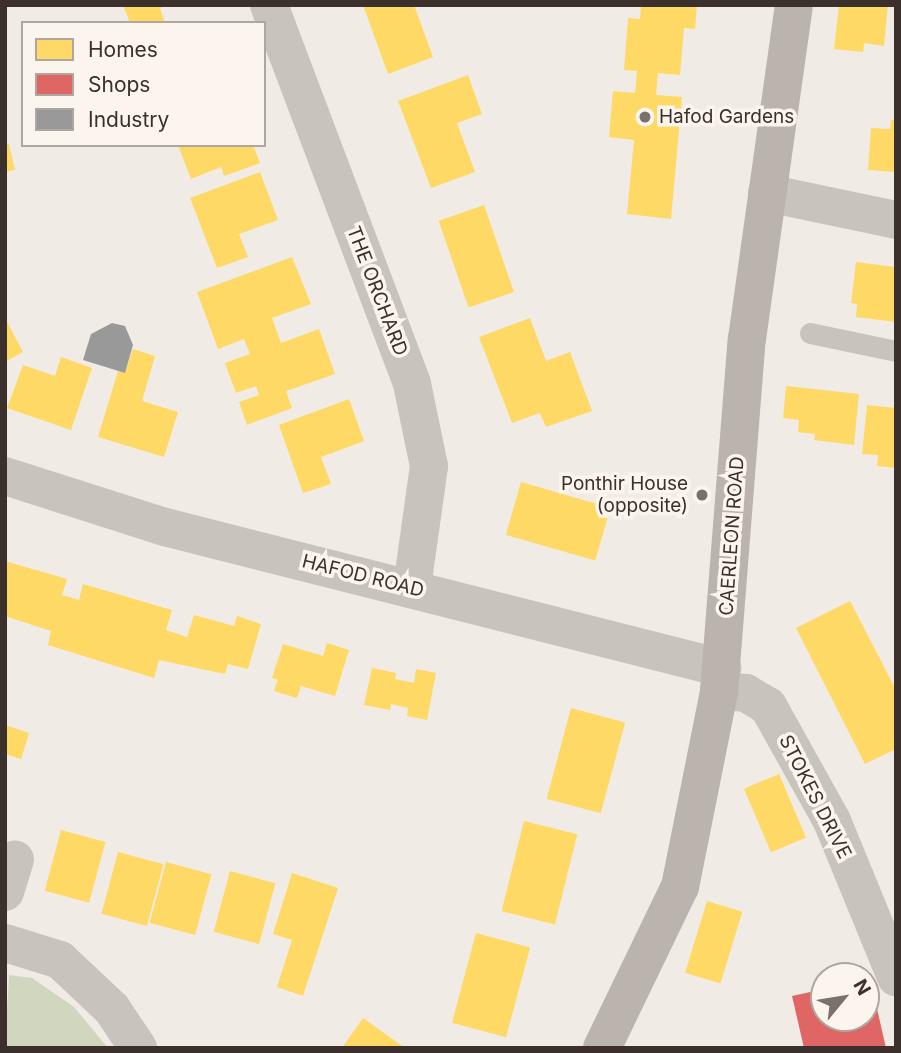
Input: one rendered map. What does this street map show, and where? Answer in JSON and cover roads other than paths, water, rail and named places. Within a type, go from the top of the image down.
[{"type":"main road","name":"CAERLEON ROAD","points":[[602,1048],[680,887],[721,680],[747,339],[794,5]]},
{"type":"street","name":"THE ORCHARD","points":[[269,5],[412,384],[429,466],[412,587]]},
{"type":"street","points":[[767,193],[896,220]]},
{"type":"street","name":"HAFOD ROAD","points":[[5,476],[165,527],[412,587],[721,680]]},
{"type":"street","name":"STOKES DRIVE","points":[[721,680],[768,706],[832,821],[896,977]]},
{"type":"street","points":[[5,943],[60,960],[112,1009],[138,1048]]},
{"type":"lane","points":[[810,333],[896,351]]},
{"type":"place","name":"Hafod Gardens","points":[[645,117]]},
{"type":"place","name":"Ponthir House (opposite)","points":[[702,495]]}]
